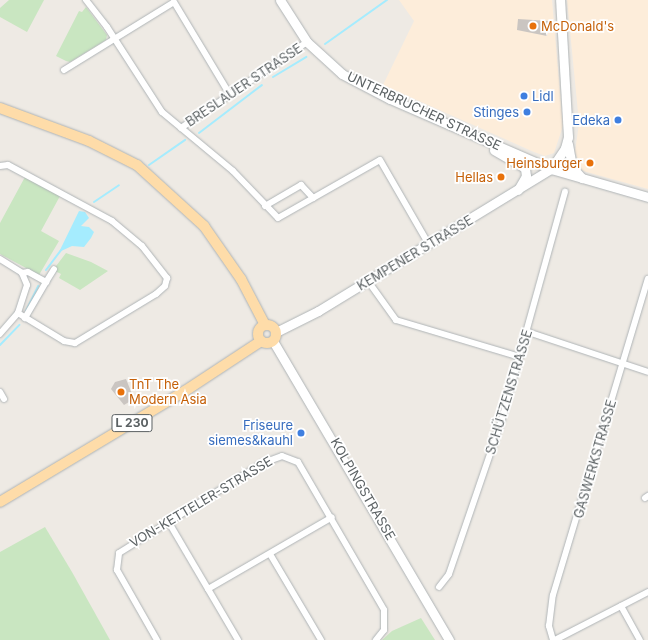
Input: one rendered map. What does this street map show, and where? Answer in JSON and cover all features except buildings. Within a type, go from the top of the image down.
[{"type":"main road","points":[[0,108],[89,141],[137,165],[204,226],[241,279],[265,325]]},
{"type":"main road","points":[[265,325],[271,326],[274,336],[261,340],[258,332],[265,325]]},
{"type":"main road","name":"L 230","points":[[0,502],[185,391],[261,340]]},
{"type":"street","points":[[86,0],[115,38],[154,102],[181,128],[233,171],[278,218],[380,160],[429,245]]},
{"type":"street","name":"UNTERBRUCHER STRASSE","points":[[280,0],[307,42],[342,74],[469,134],[551,169],[648,197]]},
{"type":"street","points":[[560,0],[569,160],[582,178]]},
{"type":"street","points":[[64,70],[176,1],[230,95]]},
{"type":"street","name":"BRESLAUER STRASSE","points":[[181,128],[307,42]]},
{"type":"street","points":[[469,134],[521,162],[526,176],[518,191]]},
{"type":"street","points":[[551,169],[565,148],[568,137]]},
{"type":"street","points":[[0,166],[8,164],[119,225],[152,257],[167,278],[165,286],[156,294],[75,343],[64,341],[18,313]]},
{"type":"street","name":"KEMPENER STRASSE","points":[[274,336],[429,245],[518,191],[551,169]]},
{"type":"street","points":[[265,206],[301,185],[313,198]]},
{"type":"street","name":"SCHÜTZENSTRASSE","points":[[440,587],[452,567],[528,332],[565,192]]},
{"type":"street","points":[[0,259],[22,273],[27,285],[18,313],[0,334]]},
{"type":"street","points":[[25,318],[54,269]]},
{"type":"street","points":[[22,273],[28,272],[46,282]]},
{"type":"street","name":"GASWERKSTRASSE","points":[[554,640],[549,626],[553,595],[648,279]]},
{"type":"street","points":[[368,281],[396,320],[520,357]]},
{"type":"street","points":[[528,332],[648,372]]},
{"type":"street","name":"KOLPINGSTRASSE","points":[[274,336],[449,640]]},
{"type":"street","points":[[0,392],[4,399]]},
{"type":"street","name":"VON-KETTELER-STRASSE","points":[[157,640],[121,578],[116,560],[124,548],[263,463],[282,456],[298,462],[332,517],[384,610],[384,630],[376,640]]},
{"type":"street","points":[[208,589],[332,517]]},
{"type":"street","points":[[168,521],[238,640]]},
{"type":"street","points":[[270,554],[321,640]]},
{"type":"street","points":[[554,640],[648,592]]},
{"type":"street","points":[[621,606],[640,640]]},
{"type":"shaded area","points":[[399,0],[552,0],[563,126],[554,153],[545,156],[534,152],[383,85],[414,21]]},
{"type":"shaded area","points":[[567,0],[648,0],[648,189],[583,171],[580,167],[575,152],[579,123]]},
{"type":"green space","points":[[9,0],[44,0],[27,32],[0,17],[0,8]]},
{"type":"green space","points":[[86,7],[107,35],[106,40],[70,62],[66,61],[56,56],[79,11],[82,12]]},
{"type":"green space","points":[[25,177],[60,196],[41,231],[59,241],[39,275],[0,254],[0,223]]},
{"type":"green space","points":[[66,253],[91,262],[108,271],[80,290],[59,278],[61,274],[53,270]]},
{"type":"green space","points":[[45,527],[110,640],[0,640],[0,552]]},
{"type":"green space","points":[[421,618],[435,640],[382,640],[392,631]]},
{"type":"water","points":[[79,211],[85,212],[89,218],[81,226],[89,227],[94,232],[84,247],[72,246],[59,252]]},
{"type":"waterway","points":[[325,44],[387,0]]},
{"type":"waterway","points":[[273,77],[306,57]]},
{"type":"waterway","points":[[199,133],[262,85]]},
{"type":"waterway","points":[[149,165],[185,140]]},
{"type":"waterway","points":[[94,202],[119,185]]},
{"type":"waterway","points":[[46,270],[61,250]]},
{"type":"waterway","points":[[26,311],[38,286]]},
{"type":"waterway","points":[[0,345],[19,325]]},
{"type":"place","name":"McDonald's","points":[[533,26]]},
{"type":"place","name":"Lidl","points":[[524,96]]},
{"type":"place","name":"Stinges","points":[[527,112]]},
{"type":"place","name":"Edeka","points":[[618,120]]},
{"type":"place","name":"Heinsburger","points":[[590,163]]},
{"type":"place","name":"Hellas","points":[[501,177]]},
{"type":"place","name":"TnT The Modern Asia","points":[[121,392]]},
{"type":"place","name":"Friseure siemes&kauhl","points":[[301,433]]}]
